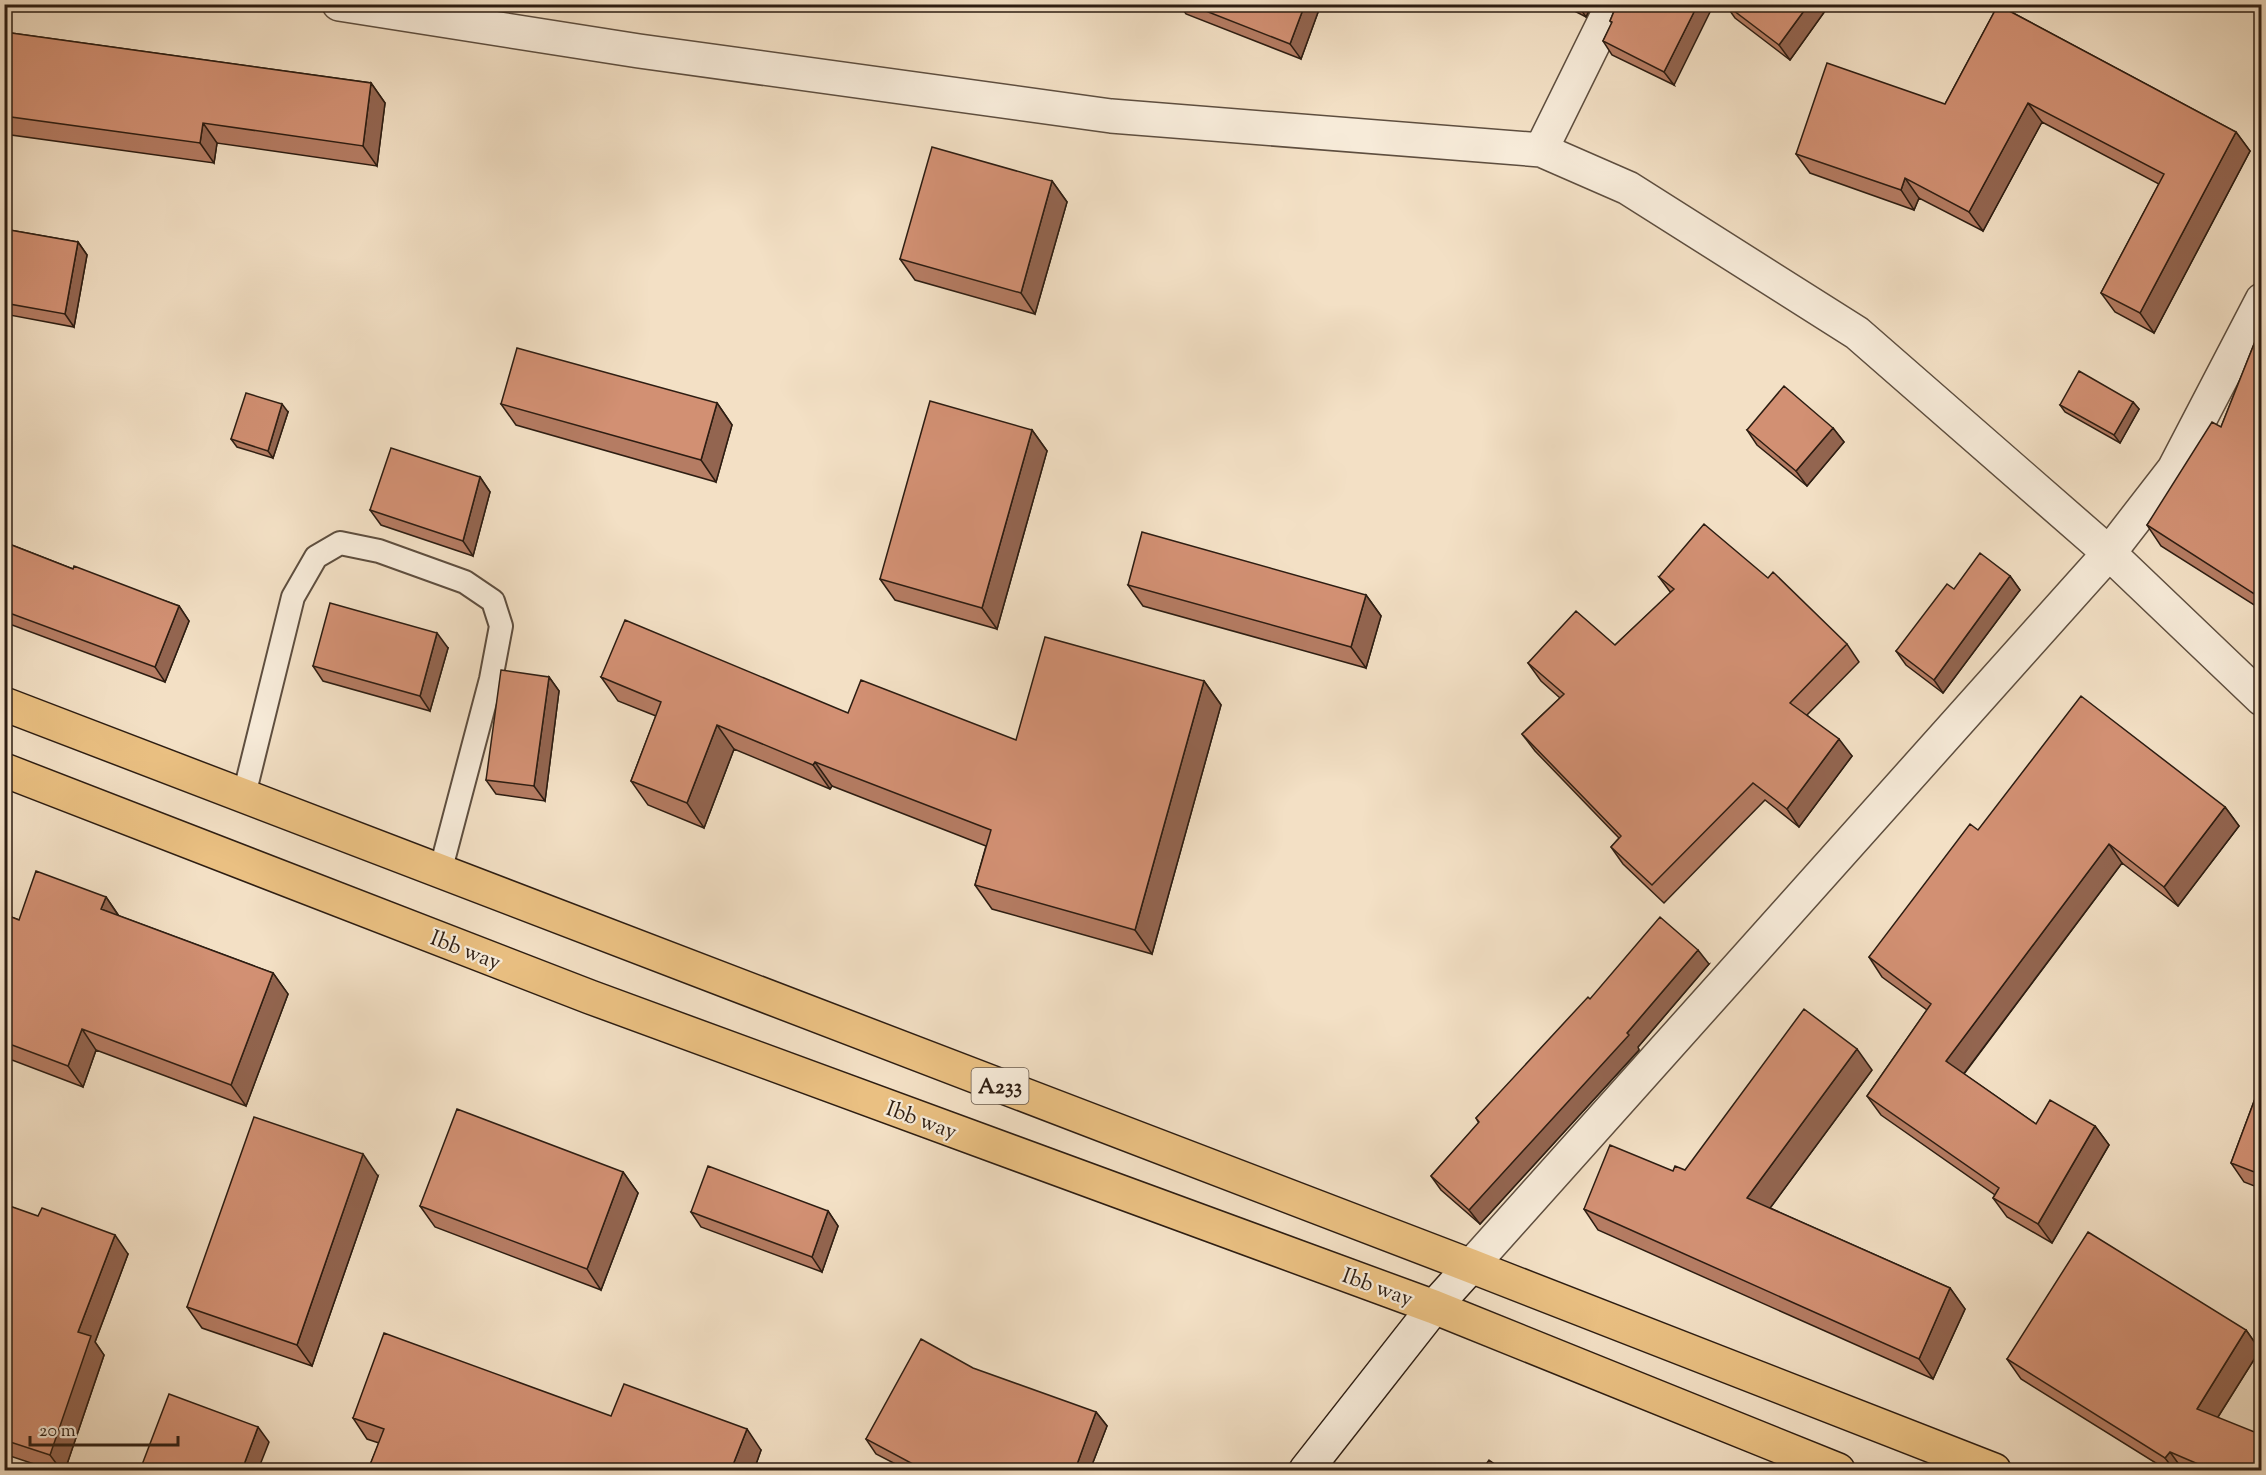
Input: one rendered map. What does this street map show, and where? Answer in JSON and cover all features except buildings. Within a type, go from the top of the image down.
[{"type":"highway","name":"A233","points":[[4,704],[1471,1266],[1994,1470]]},
{"type":"highway","name":"Ibb way","points":[[4,770],[590,997],[1434,1307],[1838,1470]]},
{"type":"street","points":[[339,4],[639,51],[1111,117],[1541,150],[1628,188],[1857,333],[2109,553],[2262,699]]},
{"type":"street","points":[[1541,150],[1613,4]]},
{"type":"street","points":[[1306,1470],[1434,1307],[2109,553],[2174,469],[2262,300]]},
{"type":"lane","points":[[244,795],[292,597],[316,557],[340,543],[379,550],[465,582],[493,601],[501,626],[491,679],[440,872]]}]
